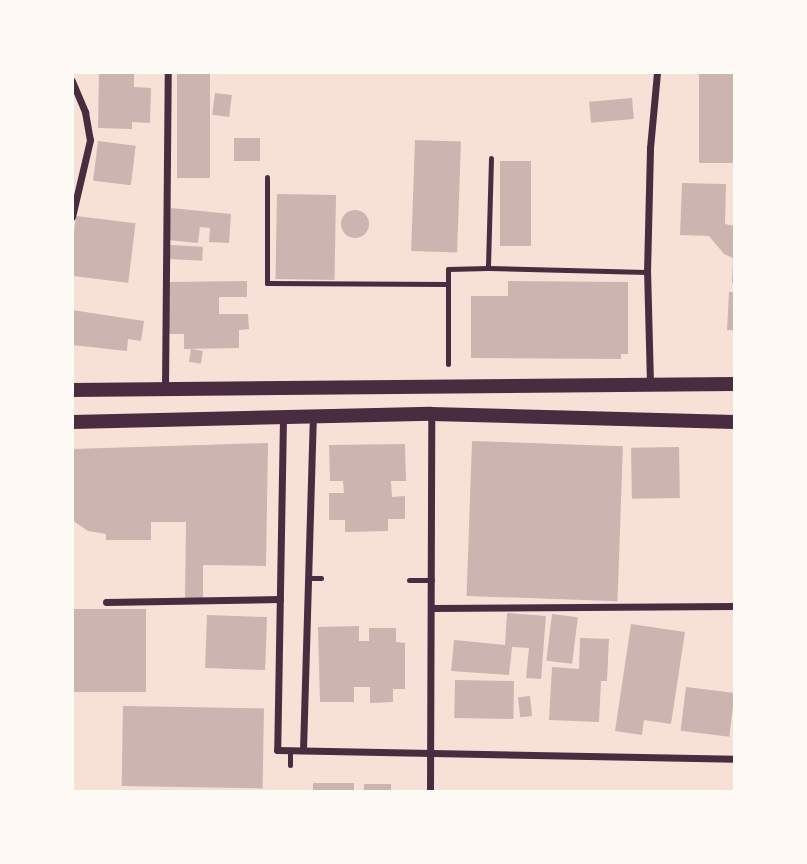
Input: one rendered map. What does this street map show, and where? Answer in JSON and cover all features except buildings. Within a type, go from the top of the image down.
[{"type":"main road","points":[[72,390],[735,384]]},
{"type":"main road","points":[[72,422],[431,414],[735,422]]},
{"type":"street","points":[[165,388],[168,72]]},
{"type":"street","points":[[650,383],[647,272],[650,148],[657,72]]},
{"type":"street","points":[[72,81],[85,113],[90,140],[72,217]]},
{"type":"street","points":[[430,792],[431,414]]},
{"type":"street","points":[[303,750],[313,417]]},
{"type":"street","points":[[283,418],[277,750],[735,759]]},
{"type":"street","points":[[106,601],[280,599]]},
{"type":"street","points":[[432,608],[735,606]]},
{"type":"lane","points":[[488,268],[491,158]]},
{"type":"lane","points":[[267,177],[267,283],[448,284]]},
{"type":"lane","points":[[449,363],[448,269],[647,272]]},
{"type":"lane","points":[[309,578],[321,578]]},
{"type":"lane","points":[[409,580],[432,580]]},
{"type":"lane","points":[[290,750],[290,765]]}]
